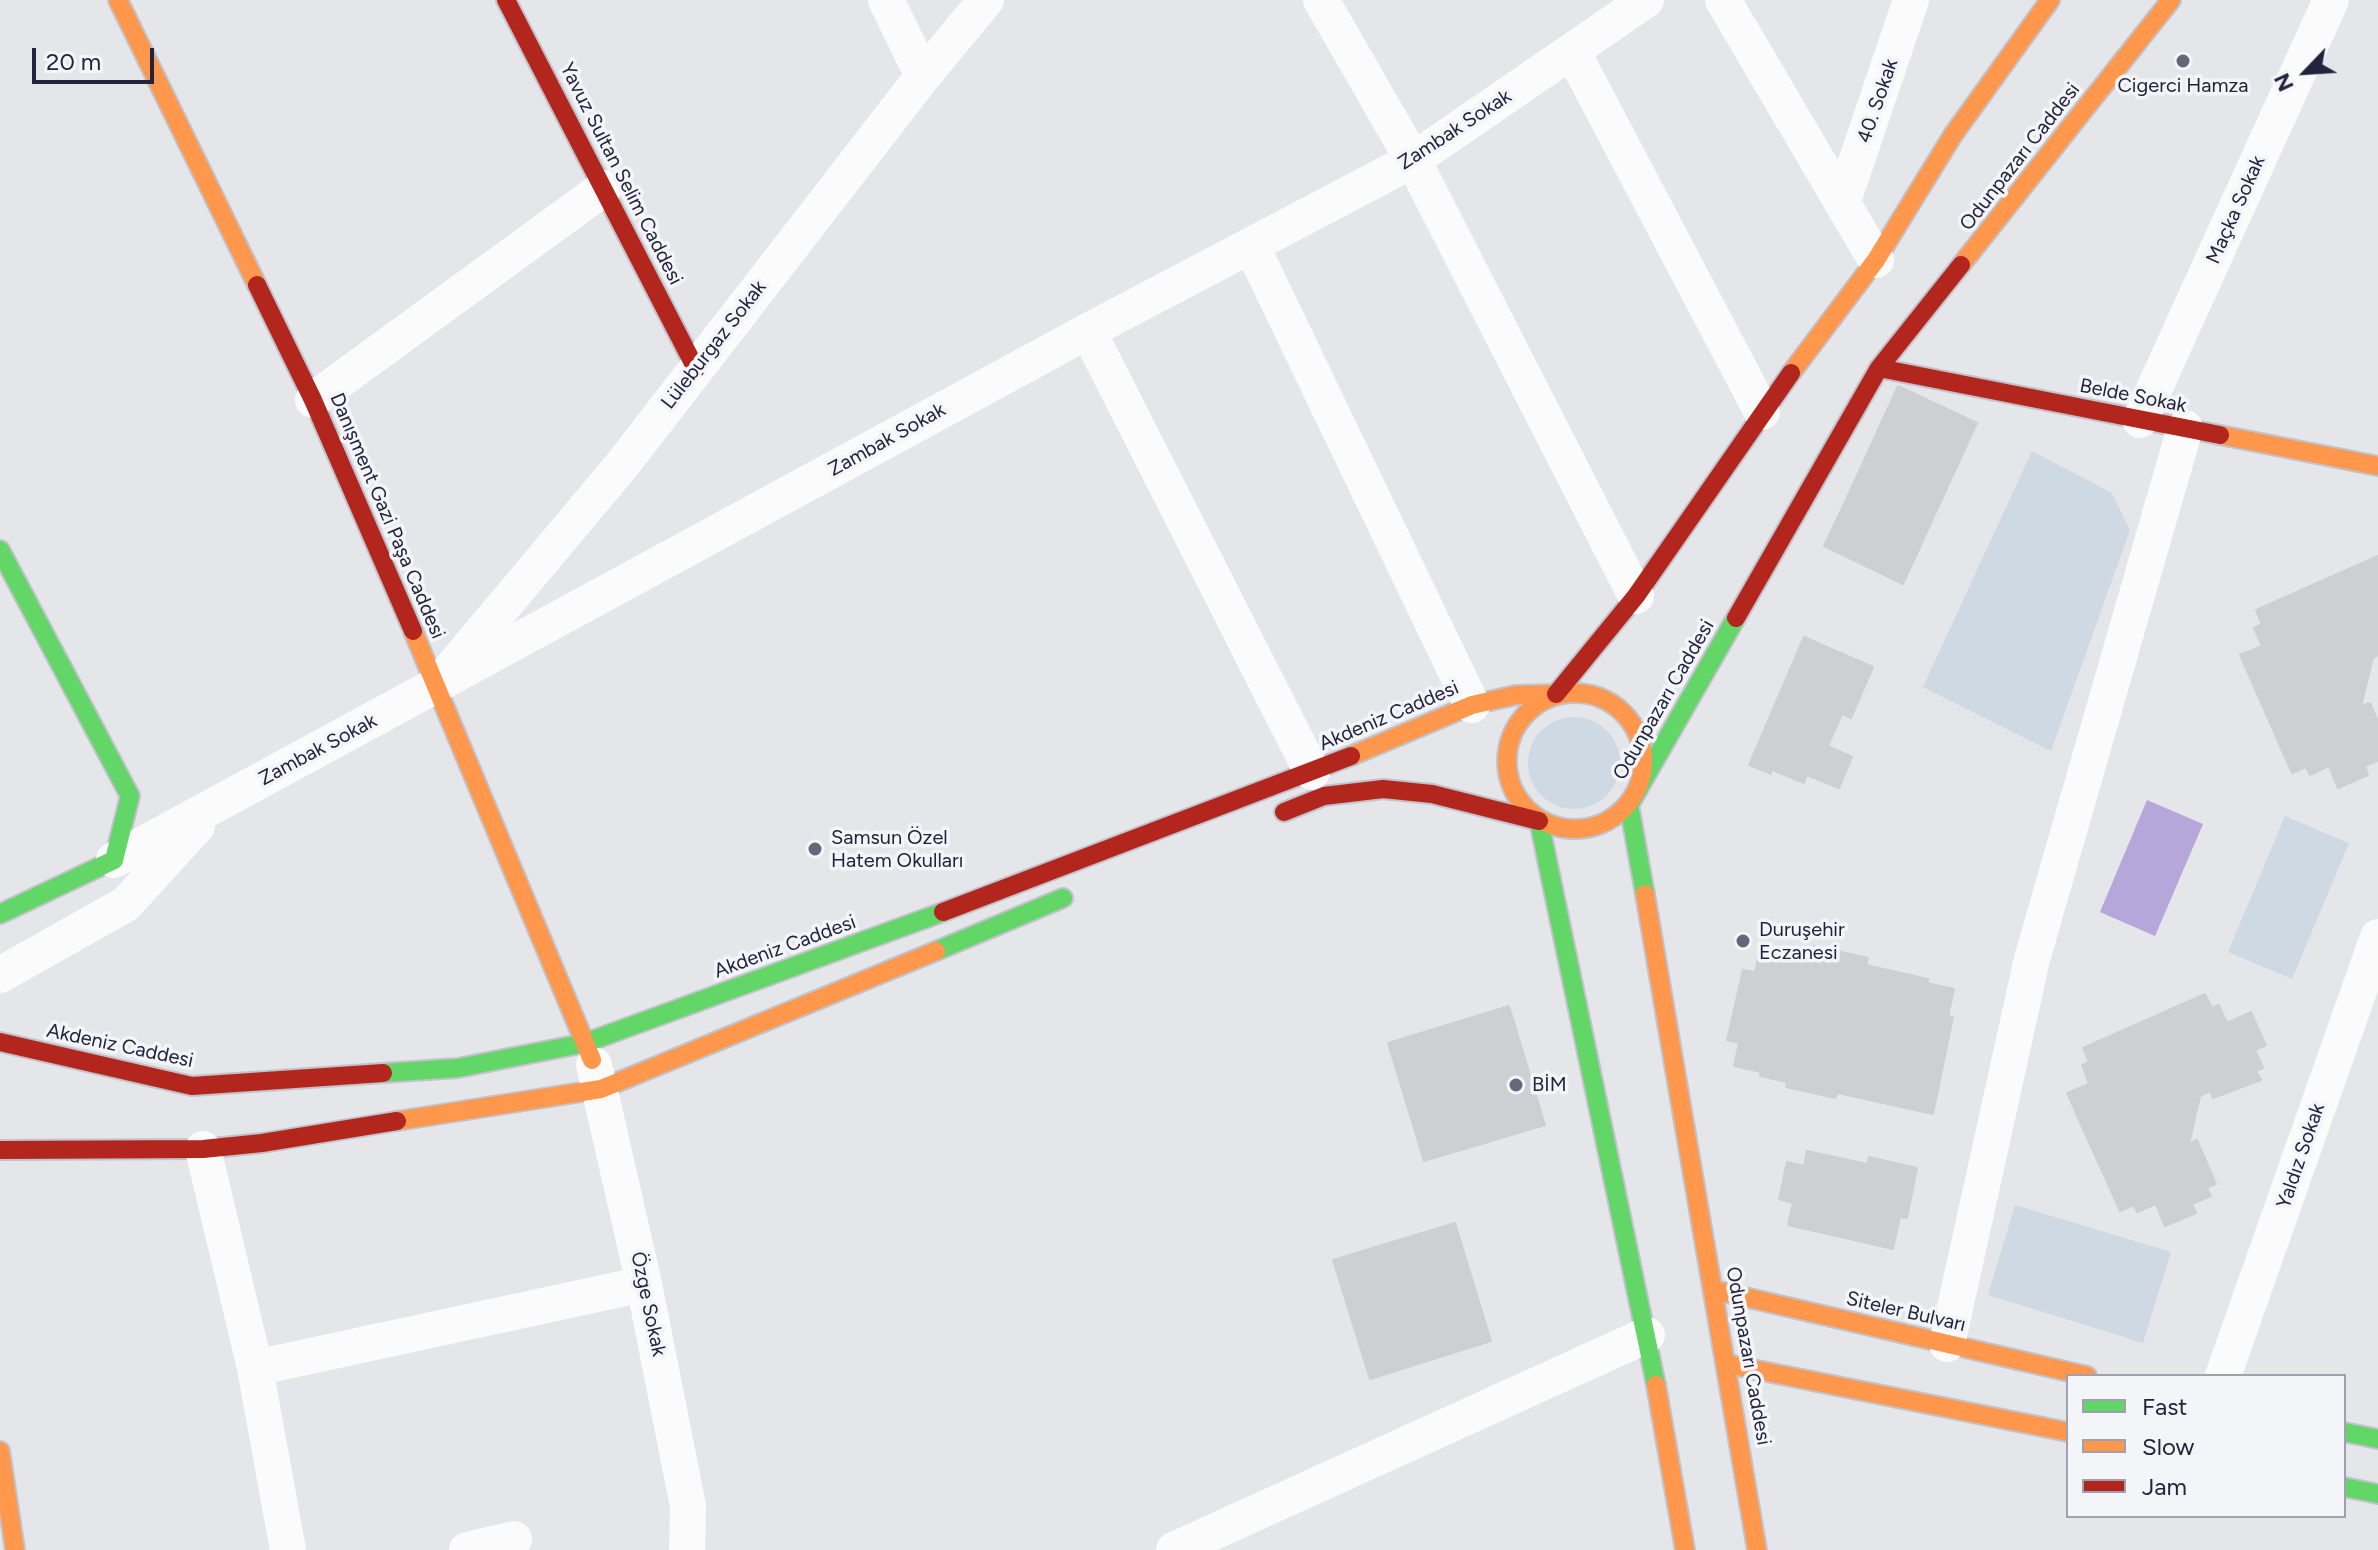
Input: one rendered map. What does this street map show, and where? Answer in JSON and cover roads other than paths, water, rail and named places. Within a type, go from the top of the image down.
[{"type":"main road","name":"Danışment Gazi Paşa Caddesi","points":[[118,0],[313,400],[437,686],[593,1064]]},
{"type":"main road","name":"Yavuz Sultan Selim Caddesi","points":[[506,0],[696,369]]},
{"type":"main road","points":[[1556,694],[1636,596],[1762,412],[1876,260],[1953,135],[2050,0]]},
{"type":"main road","name":"Odunpazarı Caddesi","points":[[1757,1550],[1629,805],[1879,368],[2171,0]]},
{"type":"main road","name":"Belde Sokak","points":[[1879,368],[2378,466]]},
{"type":"main road","points":[[0,550],[130,796],[114,860],[0,914]]},
{"type":"main road","points":[[1266,819],[1324,796],[1383,789],[1432,794],[1539,821],[1563,830],[1587,830],[1610,821],[1629,805],[1641,779],[1643,750],[1632,723],[1612,703],[1584,693],[1556,694],[1535,704],[1519,720],[1509,741],[1506,764],[1510,786],[1522,806],[1539,821],[1647,1335],[1685,1550]]},
{"type":"main road","name":"Akdeniz Caddesi","points":[[0,1042],[192,1086],[458,1068],[593,1064],[905,927],[1312,772],[1472,705],[1516,695],[1556,694]]},
{"type":"main road","name":"Akdeniz Caddesi","points":[[0,1150],[203,1149],[262,1143],[593,1064],[1077,893]]},
{"type":"main road","name":"Siteler Bulvarı","points":[[1714,1290],[2078,1374]]},
{"type":"main road","points":[[1727,1364],[2066,1432]]},
{"type":"main road","points":[[2346,1432],[2378,1439]]},
{"type":"main road","points":[[0,1451],[15,1550]]},
{"type":"main road","points":[[2346,1487],[2378,1494]]},
{"type":"street","points":[[886,0],[923,76]]},
{"type":"street","name":"Lüleburgaz Sokak","points":[[437,686],[622,465],[923,76],[986,0]]},
{"type":"street","points":[[1321,0],[1413,160],[1636,596]]},
{"type":"street","name":"Zambak Sokak","points":[[114,860],[1088,331],[1413,160],[1646,0]]},
{"type":"street","points":[[1723,0],[1876,260]]},
{"type":"street","name":"40. Sokak","points":[[1843,201],[1911,0]]},
{"type":"street","name":"Maçka Sokak","points":[[2140,420],[2331,0]]},
{"type":"street","points":[[1572,51],[1762,412]]},
{"type":"street","points":[[313,400],[604,188]]},
{"type":"street","points":[[1251,245],[1472,705]]},
{"type":"street","points":[[1088,331],[1312,772]]},
{"type":"street","points":[[1947,1344],[2032,959],[2185,428]]},
{"type":"street","points":[[0,975],[126,904],[217,805]]},
{"type":"street","name":"Yaldız Sokak","points":[[2224,1374],[2378,937]]},
{"type":"street","name":"Özge Sokak","points":[[593,1064],[644,1284],[688,1506],[687,1550]]},
{"type":"street","points":[[203,1149],[255,1368],[288,1550]]},
{"type":"street","points":[[255,1368],[644,1284]]},
{"type":"street","points":[[1174,1550],[1647,1335]]},
{"type":"street","points":[[467,1550],[514,1539]]},
{"type":"place","name":"Cigerci Hamza","points":[[2183,61]]},
{"type":"place","name":"Samsun Özel Hatem Okulları","points":[[815,849]]},
{"type":"place","name":"Duruşehir Eczanesi","points":[[1743,941]]},
{"type":"place","name":"BİM","points":[[1516,1085]]}]
